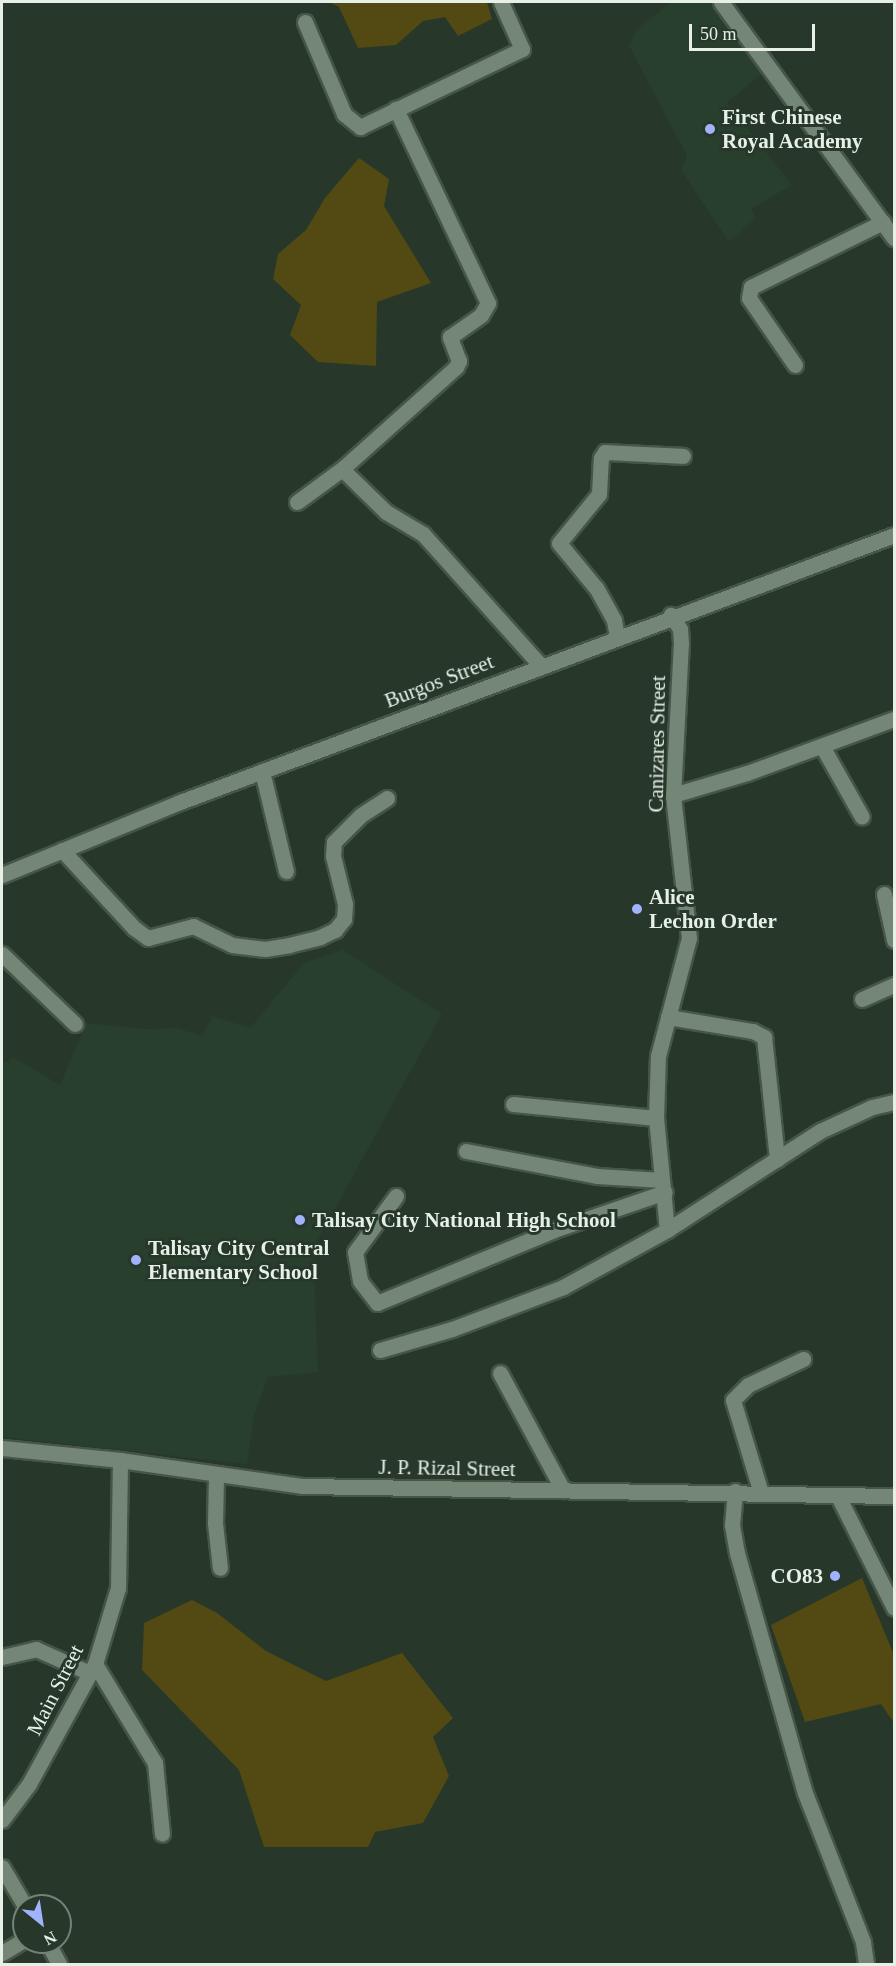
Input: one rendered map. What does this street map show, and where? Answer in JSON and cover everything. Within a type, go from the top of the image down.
[{"type":"street","points":[[305,22],[350,123],[363,127],[396,109],[522,50],[501,2]]},
{"type":"street","points":[[725,3],[891,230],[750,287],[749,298],[795,365]]},
{"type":"street","points":[[297,502],[342,469],[456,367],[459,361],[450,337],[481,315],[488,303],[396,109]]},
{"type":"street","points":[[617,636],[614,620],[596,588],[559,543],[599,494],[601,458],[605,452],[683,456]]},
{"type":"street","points":[[342,469],[386,512],[423,534],[540,665]]},
{"type":"street","name":"Burgos Street","points":[[2,875],[262,771],[671,615],[894,535]]},
{"type":"street","name":"Canizares Street","points":[[667,1230],[656,1118],[658,1056],[668,1017],[679,990],[690,938],[673,795],[681,643],[680,629],[671,615]]},
{"type":"street","points":[[673,795],[893,722]]},
{"type":"street","points":[[822,746],[862,817]]},
{"type":"street","points":[[262,771],[286,871]]},
{"type":"street","points":[[62,850],[134,928],[148,938],[193,926],[232,945],[266,949],[320,937],[335,930],[344,919],[345,904],[333,856],[334,842],[361,815],[387,798]]},
{"type":"street","points":[[884,894],[894,940]]},
{"type":"street","points":[[2,954],[75,1024]]},
{"type":"street","points":[[862,999],[894,985]]},
{"type":"street","points":[[668,1017],[753,1031],[764,1037],[777,1159]]},
{"type":"street","points":[[380,1350],[452,1329],[563,1287],[667,1230],[820,1131],[872,1107],[894,1102]]},
{"type":"street","points":[[513,1104],[656,1118]]},
{"type":"street","points":[[466,1151],[663,1186]]},
{"type":"street","points":[[396,1196],[355,1252],[360,1281],[377,1303],[663,1186]]},
{"type":"street","points":[[761,1493],[734,1400],[748,1385],[803,1359]]},
{"type":"street","points":[[500,1373],[562,1490]]},
{"type":"street","name":"J. P. Rizal Street","points":[[2,1448],[120,1460],[216,1476],[303,1486],[735,1491],[894,1496]]},
{"type":"street","name":"Main Street","points":[[2,1820],[29,1784],[93,1668],[118,1588],[120,1460]]},
{"type":"street","points":[[216,1476],[215,1523],[220,1568]]},
{"type":"street","points":[[735,1491],[732,1525],[737,1553],[805,1793],[863,1942],[866,1965]]},
{"type":"street","points":[[838,1496],[894,1608]]},
{"type":"street","points":[[2,1657],[36,1649],[93,1668],[155,1762],[162,1834]]},
{"type":"street","points":[[2,1867],[18,1894]]},
{"type":"shaded area","points":[[329,2],[487,2],[492,19],[458,36],[445,17],[423,21],[396,45],[358,48],[339,7]]},
{"type":"shaded area","name":"First Chinese Royal Academy","points":[[671,2],[711,2],[766,71],[727,102],[792,185],[751,209],[756,218],[729,242],[681,170],[687,156],[629,46],[636,30]]},
{"type":"shaded area","points":[[359,158],[389,179],[384,206],[431,283],[377,302],[376,366],[318,362],[290,335],[301,305],[273,279],[278,254],[306,230],[325,198]]},
{"type":"shaded area","name":"Talisay City Central Elementary School","points":[[343,950],[442,1014],[313,1249],[318,1372],[268,1377],[254,1416],[247,1464],[2,1437],[2,1065],[13,1057],[60,1085],[86,1023],[146,1029],[177,1028],[202,1036],[212,1016],[250,1028],[304,963]]},
{"type":"shaded area","points":[[862,1578],[894,1655],[894,1723],[881,1704],[805,1722],[771,1625]]},
{"type":"shaded area","points":[[192,1600],[217,1613],[266,1651],[326,1681],[402,1653],[453,1718],[433,1737],[449,1776],[423,1823],[375,1832],[368,1847],[264,1847],[239,1770],[142,1670],[144,1623]]},
{"type":"place","name":"First Chinese Royal Academy","points":[[710,129]]},
{"type":"place","name":"Alice Lechon Order","points":[[637,909]]},
{"type":"place","name":"Talisay City National High School","points":[[300,1220]]},
{"type":"place","name":"Talisay City Central Elementary School","points":[[136,1260]]},
{"type":"place","name":"CO83","points":[[835,1576]]}]
